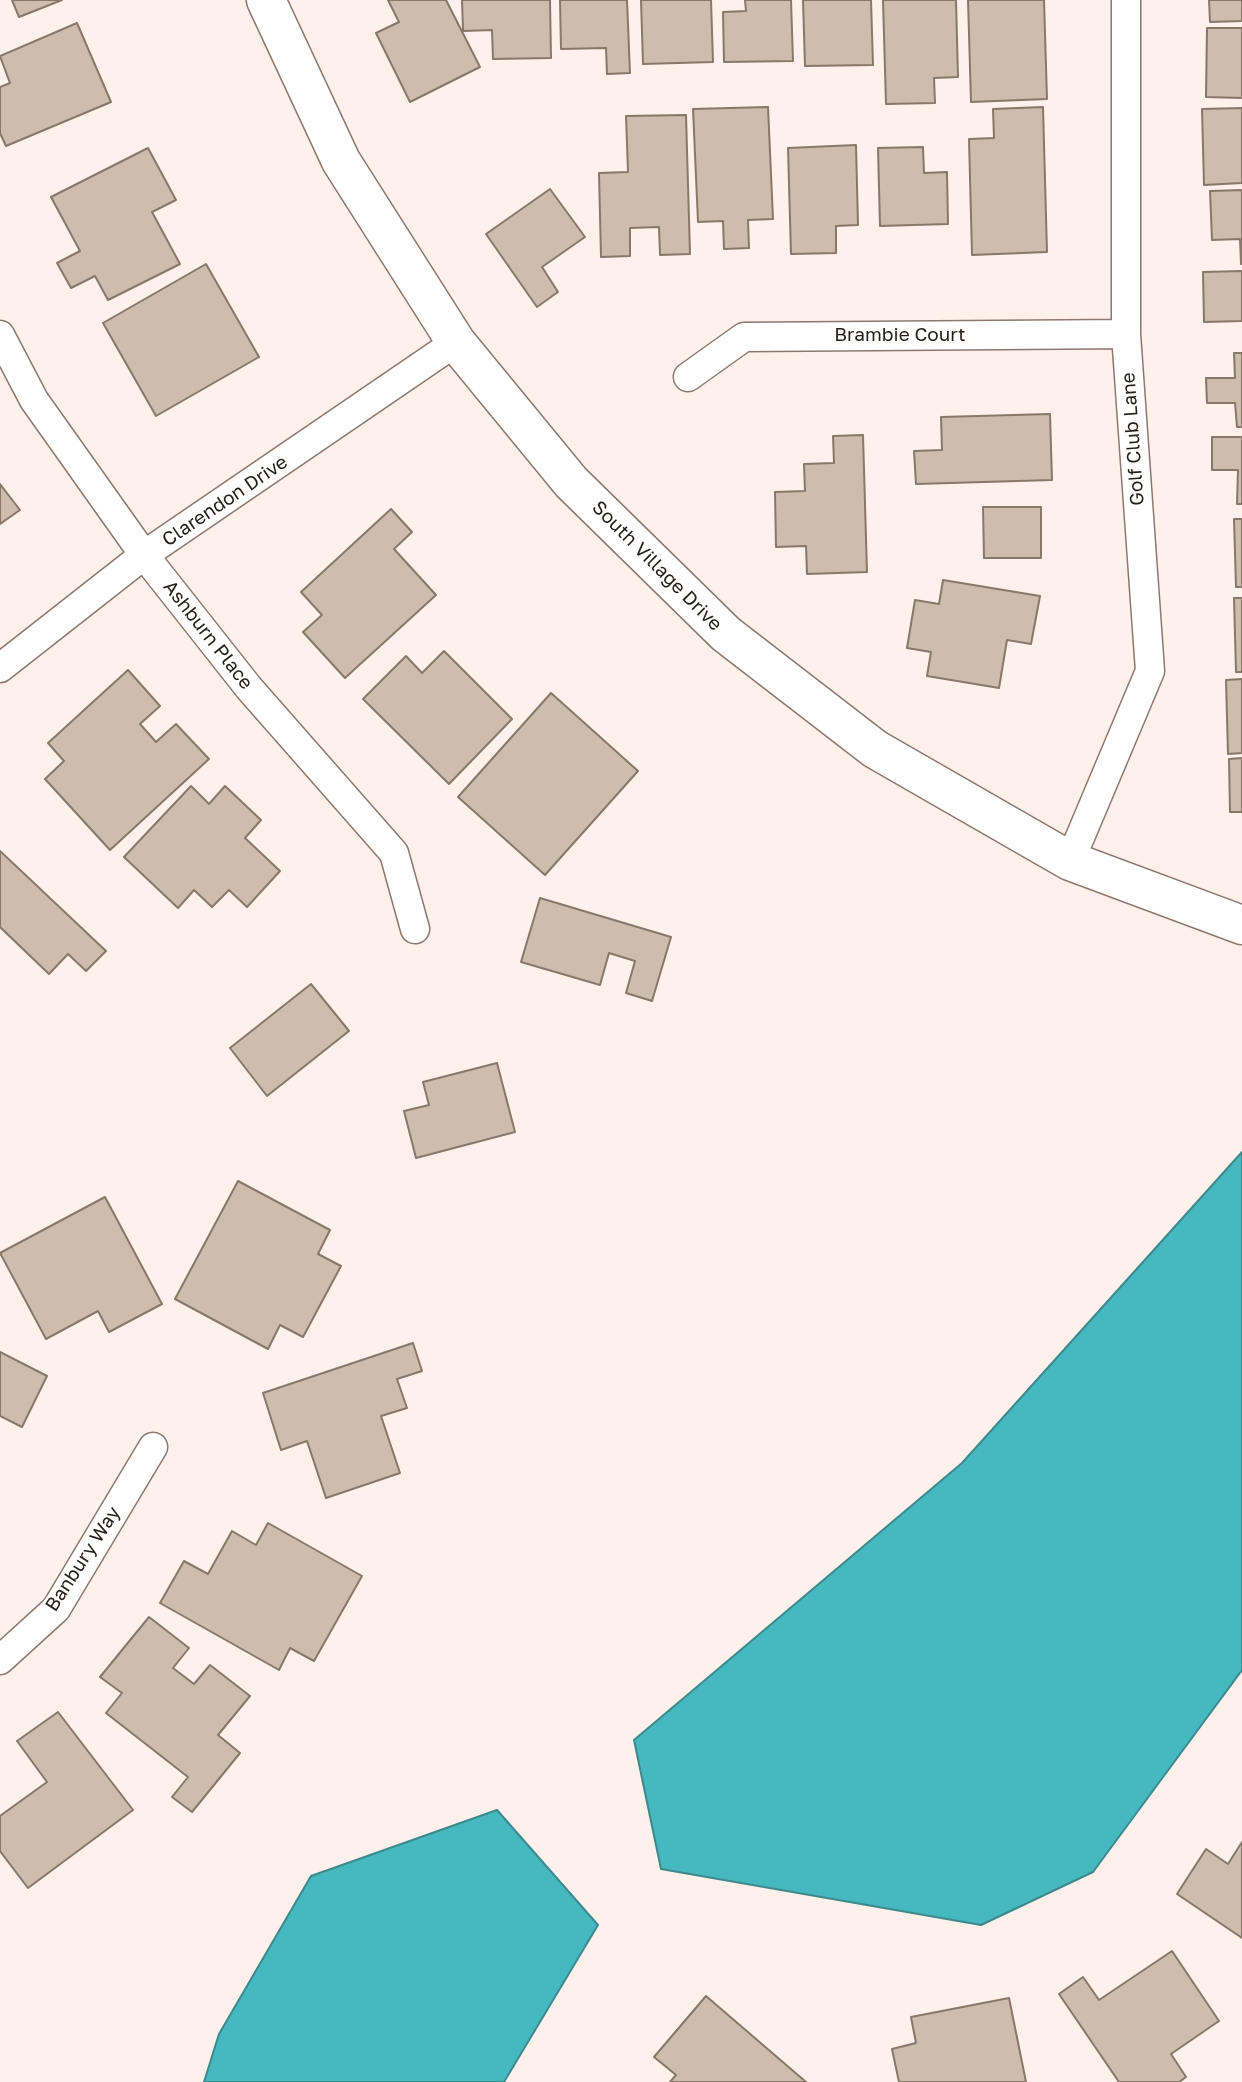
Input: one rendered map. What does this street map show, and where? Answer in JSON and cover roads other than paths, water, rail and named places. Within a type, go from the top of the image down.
[{"type":"street","name":"South Village Drive","points":[[266,0],[341,161],[456,342],[571,482],[726,634],[875,749],[1070,861],[1242,925]]},
{"type":"street","name":"Golf Club Lane","points":[[1070,861],[1150,671],[1126,334],[1125,0]]},
{"type":"street","name":"Brambie Court","points":[[688,377],[744,337],[1126,334]]},
{"type":"street","name":"Ashburn Place","points":[[0,335],[34,400],[144,555],[249,688],[394,853],[415,929]]},
{"type":"street","name":"Clarendon Drive","points":[[0,668],[144,555],[456,342]]},
{"type":"street","name":"Banbury Way","points":[[0,1660],[55,1609],[153,1447]]},
{"type":"water","points":[[1242,1152],[1242,1670],[1093,1872],[981,1925],[661,1869],[634,1740],[962,1463]]},
{"type":"water","points":[[497,1810],[598,1925],[504,2082],[204,2082],[219,2034],[311,1876]]}]
